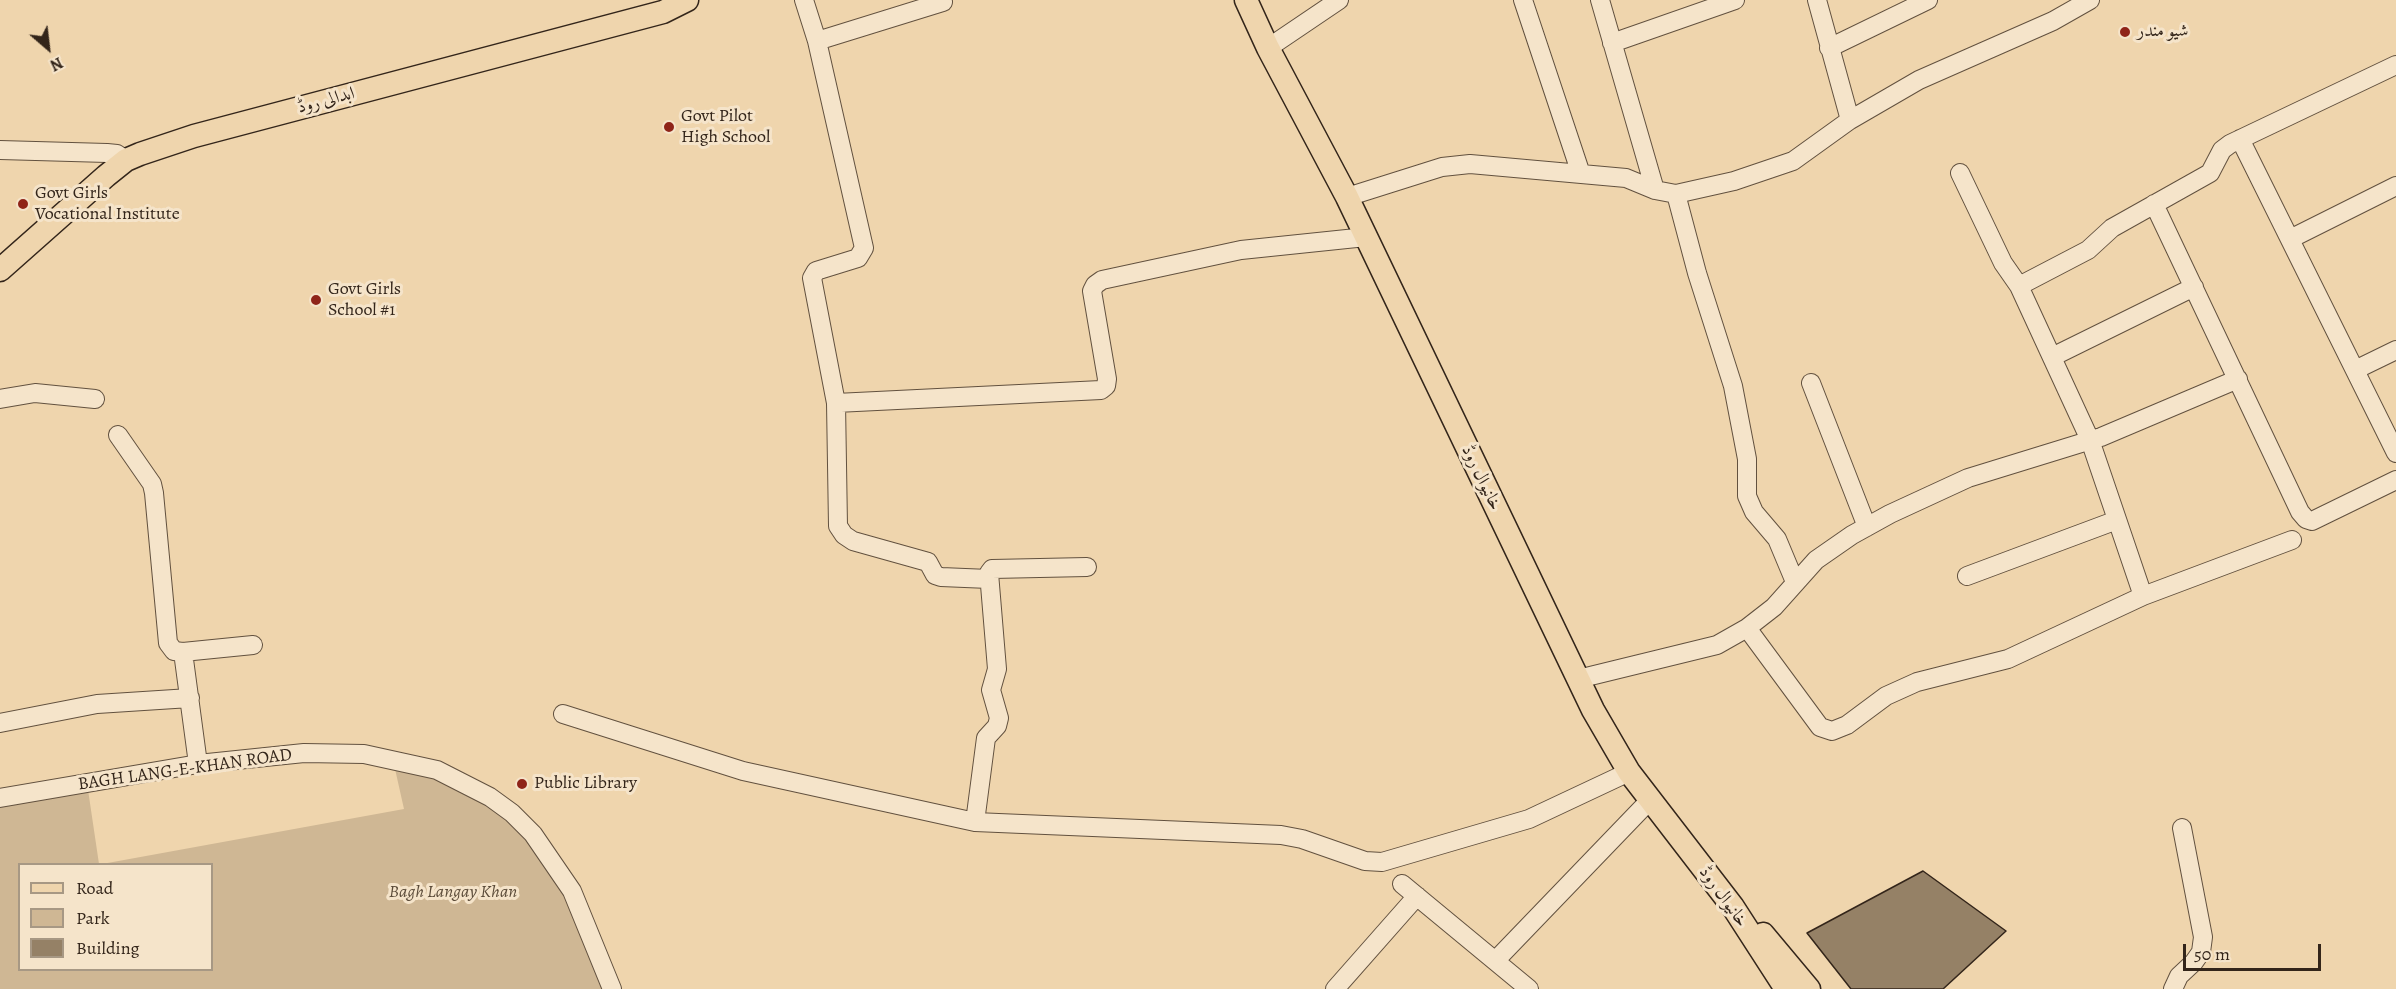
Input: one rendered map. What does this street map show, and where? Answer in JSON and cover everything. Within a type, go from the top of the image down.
[{"type":"main road","name":"ابدالی روڈ","points":[[0,270],[126,160],[194,135],[663,12],[687,0]]},
{"type":"main road","name":"خانیوال روڈ","points":[[1246,0],[1268,48],[1347,197],[1578,679],[1629,772],[1733,907],[1786,989]]},
{"type":"main road","points":[[1733,907],[1781,952],[1809,989]]},
{"type":"main road","name":"خانیوال روڈ","points":[[1751,935],[1797,989]]},
{"type":"main road","points":[[1751,935],[1775,989]]},
{"type":"street","points":[[804,0],[817,41],[864,248],[858,258],[816,271],[812,278],[836,403],[838,526],[844,535],[853,541],[928,562],[935,575],[989,579]]},
{"type":"street","points":[[1268,48],[1339,0]]},
{"type":"street","points":[[1523,0],[1581,174]]},
{"type":"street","points":[[1600,0],[1655,189]]},
{"type":"street","points":[[1612,43],[1735,0]]},
{"type":"street","points":[[1817,0],[1850,120]]},
{"type":"street","points":[[1829,48],[1928,0]]},
{"type":"street","points":[[817,41],[943,2]]},
{"type":"street","points":[[1347,197],[1456,164],[1626,178],[1676,194],[1734,181],[1793,161],[1850,120],[1919,80],[2052,21],[2083,2]]},
{"type":"street","points":[[2019,286],[2088,250],[2112,228],[2210,173],[2222,150],[2240,139],[2396,65]]},
{"type":"street","points":[[2240,139],[2396,453]]},
{"type":"street","points":[[0,150],[107,153],[117,154],[126,160]]},
{"type":"street","points":[[1960,173],[2003,263],[2019,286],[2090,440],[2142,596]]},
{"type":"street","points":[[2290,239],[2396,186]]},
{"type":"street","points":[[1676,194],[1697,273],[1733,386],[1747,459],[1747,496],[1754,512],[1777,539],[1795,582]]},
{"type":"street","points":[[2154,204],[2300,512],[2306,519],[2312,521],[2396,480]]},
{"type":"street","points":[[836,403],[1101,390],[1107,380],[1092,291],[1095,285],[1102,280],[1241,250],[1366,237]]},
{"type":"street","points":[[2052,357],[2194,287]]},
{"type":"street","points":[[2355,370],[2396,350]]},
{"type":"street","points":[[1578,679],[1717,645],[1747,628],[1773,607],[1816,560],[1867,527],[1968,478],[2090,440],[2238,379]]},
{"type":"street","points":[[1811,383],[1867,527]]},
{"type":"street","points":[[0,399],[35,393],[95,399]]},
{"type":"street","points":[[118,435],[152,484],[156,503],[168,643],[174,651],[183,652],[253,645]]},
{"type":"street","points":[[1967,576],[2117,520]]},
{"type":"street","points":[[1747,628],[1820,727],[1832,730],[1847,725],[1886,696],[1917,682],[2008,659],[2142,596],[2292,540]]},
{"type":"street","points":[[975,822],[986,738],[998,726],[999,718],[991,690],[997,669],[989,579],[992,569],[1087,567]]},
{"type":"street","points":[[183,652],[198,764]]},
{"type":"street","points":[[0,723],[97,704],[189,698]]},
{"type":"street","points":[[563,714],[743,771],[975,822],[1281,835],[1302,839],[1365,861],[1382,862],[1529,819],[1629,772]]},
{"type":"street","name":"BAGH LANG-E-KHAN ROAD","points":[[0,798],[198,764],[304,753],[364,754],[437,770],[464,783],[512,813],[533,834],[572,891],[612,989]]},
{"type":"street","points":[[1496,960],[1650,800]]},
{"type":"street","points":[[2173,989],[2179,976],[2194,962],[2201,951],[2203,937],[2182,828]]},
{"type":"street","points":[[1402,884],[1529,989]]},
{"type":"street","points":[[1335,989],[1417,896]]},
{"type":"green space","name":"Bagh Langay Khan","points":[[393,760],[437,770],[533,834],[612,989],[0,989],[0,798],[87,783],[99,863],[18,863],[18,971],[213,971],[213,863],[107,863],[404,809]]},
{"type":"building","points":[[1923,871],[2006,931],[1943,989],[1851,989],[1807,933]]},
{"type":"place","name":"شیو مندر","points":[[2125,32]]},
{"type":"place","name":"Govt Pilot High School","points":[[669,127]]},
{"type":"place","name":"Govt Girls Vocational Institute","points":[[23,204]]},
{"type":"place","name":"Govt Girls School #1","points":[[316,300]]},
{"type":"place","name":"Public Library","points":[[522,784]]}]
